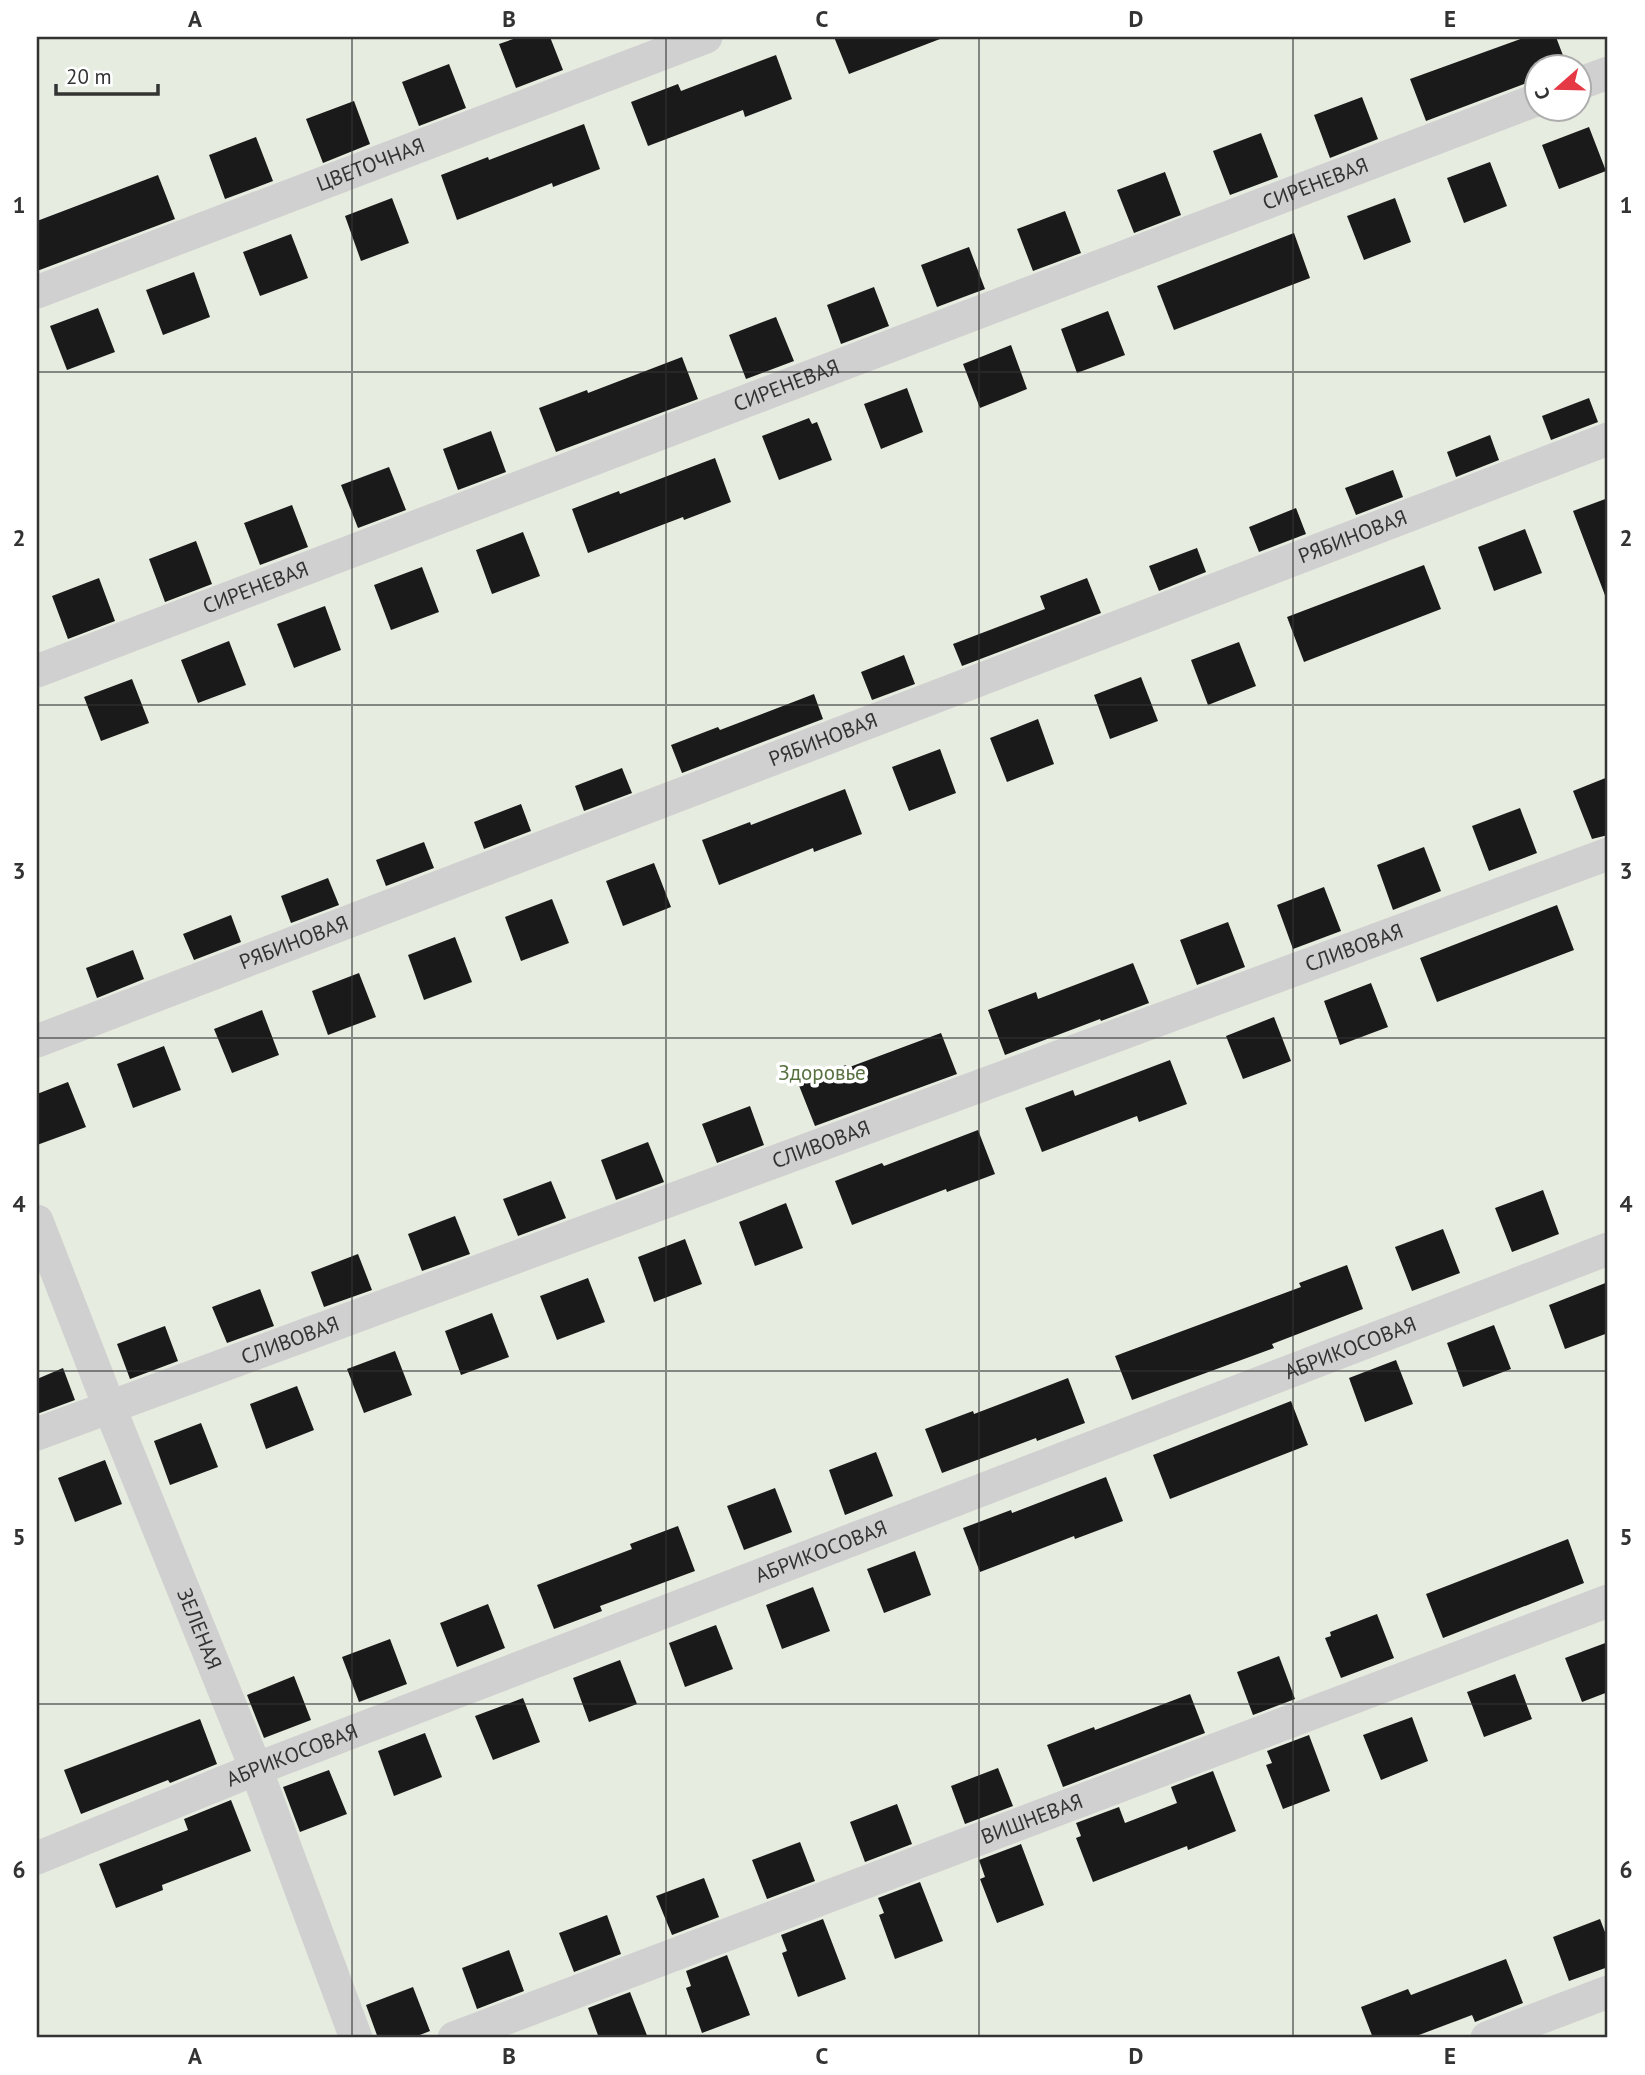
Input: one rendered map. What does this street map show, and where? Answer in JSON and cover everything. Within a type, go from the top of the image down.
[{"type":"street","name":"ЦВЕТОЧНАЯ","points":[[37,292],[706,37]]},
{"type":"street","name":"СИРЕНЕВАЯ","points":[[37,671],[1522,105]]},
{"type":"street","name":"РЯБИНОВАЯ","points":[[37,1041],[1608,439]]},
{"type":"street","name":"СЛИВОВАЯ","points":[[37,1434],[1608,854]]},
{"type":"street","name":"ЗЕЛЕНАЯ","points":[[37,1221],[256,1769],[356,2038]]},
{"type":"street","name":"АБРИКОСОВАЯ","points":[[37,1858],[256,1769],[1608,1249]]},
{"type":"street","name":"ВИШНЕВАЯ","points":[[454,2038],[1608,1601]]},
{"type":"street","points":[[1487,2038],[1608,1992]]},
{"type":"green space","name":"Здоровье","points":[[37,37],[1608,37],[1608,2038],[37,2038]]},
{"type":"building","points":[[519,37],[550,37],[563,70],[516,88],[499,44]]},
{"type":"building","points":[[834,37],[940,37],[940,39],[849,74]]},
{"type":"building","points":[[1526,37],[1556,37],[1562,52],[1522,52],[1522,85],[1426,121],[1410,79]]},
{"type":"building","points":[[776,55],[792,99],[745,117],[743,110],[648,146],[631,102],[678,84],[681,91]]},
{"type":"building","points":[[449,64],[466,108],[419,126],[402,82]]},
{"type":"building","points":[[1362,97],[1378,139],[1330,158],[1314,115]]},
{"type":"building","points":[[354,101],[370,144],[323,163],[306,119]]},
{"type":"building","points":[[584,124],[600,169],[553,187],[552,183],[457,220],[441,175]]},
{"type":"building","points":[[1589,127],[1606,171],[1559,189],[1542,145]]},
{"type":"building","points":[[1261,133],[1278,177],[1230,195],[1213,151]]},
{"type":"building","points":[[256,137],[273,181],[225,199],[209,155]]},
{"type":"building","points":[[1490,162],[1507,206],[1464,223],[1447,178]]},
{"type":"building","points":[[1165,172],[1181,215],[1134,233],[1117,190]]},
{"type":"building","points":[[158,175],[175,219],[37,271],[37,221]]},
{"type":"building","points":[[392,198],[409,243],[361,261],[345,216]]},
{"type":"building","points":[[1395,198],[1411,242],[1364,260],[1347,216]]},
{"type":"building","points":[[1065,211],[1081,253],[1033,271],[1017,229]]},
{"type":"building","points":[[1294,233],[1310,278],[1174,330],[1157,286]]},
{"type":"building","points":[[291,234],[308,278],[260,296],[243,252]]},
{"type":"building","points":[[969,247],[985,289],[937,307],[921,265]]},
{"type":"building","points":[[194,272],[210,317],[163,335],[146,290]]},
{"type":"building","points":[[874,287],[889,326],[841,344],[827,305]]},
{"type":"building","points":[[98,308],[115,352],[67,370],[50,326]]},
{"type":"building","points":[[1108,311],[1125,355],[1077,373],[1061,329]]},
{"type":"building","points":[[776,317],[794,361],[746,379],[729,335]]},
{"type":"building","points":[[1011,345],[1027,389],[980,408],[963,364]]},
{"type":"building","points":[[682,357],[698,399],[556,452],[539,408],[587,390],[588,393]]},
{"type":"building","points":[[907,388],[923,432],[881,449],[864,404]]},
{"type":"building","points":[[1589,398],[1598,422],[1551,440],[1542,416]]},
{"type":"building","points":[[809,418],[812,424],[817,422],[832,460],[779,480],[762,436]]},
{"type":"building","points":[[491,431],[506,472],[458,490],[443,449]]},
{"type":"building","points":[[1490,435],[1499,460],[1456,477],[1447,452]]},
{"type":"building","points":[[715,458],[731,502],[588,553],[572,509]]},
{"type":"building","points":[[389,467],[406,510],[358,528],[341,485]]},
{"type":"building","points":[[1393,470],[1403,497],[1356,515],[1345,488]]},
{"type":"building","points":[[1608,498],[1608,597],[1606,598],[1573,511]]},
{"type":"building","points":[[292,505],[308,547],[260,565],[244,523]]},
{"type":"building","points":[[1296,508],[1306,534],[1259,552],[1249,527]]},
{"type":"building","points":[[1525,529],[1542,573],[1494,591],[1478,547]]},
{"type":"building","points":[[523,532],[540,576],[492,594],[476,550]]},
{"type":"building","points":[[196,541],[212,584],[165,602],[149,559]]},
{"type":"building","points":[[1197,548],[1206,572],[1159,591],[1149,566]]},
{"type":"building","points":[[1424,565],[1441,609],[1304,662],[1287,617]]},
{"type":"building","points":[[422,567],[439,612],[391,630],[374,585]]},
{"type":"building","points":[[99,578],[115,621],[68,639],[52,596]]},
{"type":"building","points":[[1087,578],[1101,613],[962,666],[953,644],[1045,609],[1040,596]]},
{"type":"building","points":[[325,606],[341,650],[294,668],[277,624]]},
{"type":"building","points":[[229,641],[246,685],[198,703],[181,660]]},
{"type":"building","points":[[1239,642],[1256,686],[1208,705],[1191,660]]},
{"type":"building","points":[[904,655],[915,684],[872,700],[861,672]]},
{"type":"building","points":[[1141,677],[1158,721],[1110,739],[1094,695]]},
{"type":"building","points":[[132,679],[149,723],[101,741],[84,697]]},
{"type":"building","points":[[814,694],[823,719],[682,773],[671,745],[718,727],[720,730]]},
{"type":"building","points":[[1038,719],[1054,764],[1007,782],[990,738]]},
{"type":"building","points":[[940,749],[956,793],[909,811],[892,767]]},
{"type":"building","points":[[622,768],[632,793],[584,811],[575,786]]},
{"type":"building","points":[[1608,777],[1608,835],[1592,839],[1573,791]]},
{"type":"building","points":[[845,789],[862,834],[814,852],[813,848],[719,885],[702,840],[750,822],[751,825]]},
{"type":"building","points":[[521,804],[531,831],[484,849],[474,822]]},
{"type":"building","points":[[1520,808],[1537,853],[1489,871],[1472,826]]},
{"type":"building","points":[[424,842],[434,868],[386,886],[376,860]]},
{"type":"building","points":[[1424,847],[1441,891],[1393,910],[1377,865]]},
{"type":"building","points":[[654,863],[671,907],[623,926],[606,881]]},
{"type":"building","points":[[328,878],[339,905],[291,923],[281,896]]},
{"type":"building","points":[[1324,887],[1341,931],[1293,949],[1277,905]]},
{"type":"building","points":[[552,899],[569,943],[521,961],[505,917]]},
{"type":"building","points":[[1557,905],[1574,950],[1437,1002],[1420,958]]},
{"type":"building","points":[[231,915],[241,942],[194,960],[183,934]]},
{"type":"building","points":[[1228,922],[1245,967],[1197,985],[1180,940]]},
{"type":"building","points":[[455,937],[472,982],[424,1000],[408,955]]},
{"type":"building","points":[[133,950],[144,979],[97,998],[86,968]]},
{"type":"building","points":[[1133,963],[1149,1003],[1005,1055],[988,1010],[1036,992],[1038,999]]},
{"type":"building","points":[[359,973],[376,1017],[328,1035],[312,991]]},
{"type":"building","points":[[1371,983],[1388,1027],[1340,1045],[1324,1001]]},
{"type":"building","points":[[262,1010],[279,1055],[232,1073],[214,1029]]},
{"type":"building","points":[[1274,1017],[1291,1061],[1243,1079],[1226,1036]]},
{"type":"building","points":[[941,1033],[957,1074],[815,1126],[798,1083]]},
{"type":"building","points":[[164,1046],[181,1090],[133,1108],[117,1064]]},
{"type":"building","points":[[1170,1060],[1187,1104],[1139,1122],[1137,1116],[1042,1152],[1025,1108],[1073,1090],[1075,1096]]},
{"type":"building","points":[[68,1082],[86,1127],[37,1145],[37,1094]]},
{"type":"building","points":[[750,1106],[764,1145],[717,1163],[702,1124]]},
{"type":"building","points":[[978,1130],[995,1174],[947,1192],[946,1189],[852,1225],[835,1181],[882,1163],[884,1166]]},
{"type":"building","points":[[648,1142],[664,1182],[616,1200],[601,1160]]},
{"type":"building","points":[[551,1181],[566,1218],[518,1236],[503,1199]]},
{"type":"building","points":[[1543,1190],[1559,1234],[1512,1252],[1495,1208]]},
{"type":"building","points":[[786,1203],[803,1248],[755,1266],[739,1222]]},
{"type":"building","points":[[455,1216],[470,1254],[422,1271],[408,1234]]},
{"type":"building","points":[[1443,1229],[1460,1273],[1412,1291],[1395,1247]]},
{"type":"building","points":[[685,1239],[702,1284],[654,1302],[638,1257]]},
{"type":"building","points":[[358,1254],[372,1290],[324,1307],[311,1272]]},
{"type":"building","points":[[1347,1265],[1363,1309],[1272,1344],[1274,1348],[1132,1400],[1115,1356],[1301,1287],[1299,1283]]},
{"type":"building","points":[[588,1278],[605,1322],[557,1340],[540,1296]]},
{"type":"building","points":[[1608,1282],[1608,1333],[1565,1349],[1549,1305]]},
{"type":"building","points":[[260,1289],[274,1326],[227,1343],[212,1307]]},
{"type":"building","points":[[492,1313],[509,1357],[461,1375],[445,1331]]},
{"type":"building","points":[[1494,1325],[1511,1369],[1463,1387],[1447,1343]]},
{"type":"building","points":[[165,1326],[178,1361],[130,1379],[117,1344]]},
{"type":"building","points":[[395,1351],[412,1395],[364,1413],[347,1369]]},
{"type":"building","points":[[1396,1360],[1413,1404],[1365,1422],[1349,1378]]},
{"type":"building","points":[[63,1368],[75,1400],[37,1414],[37,1379]]},
{"type":"building","points":[[1068,1378],[1085,1423],[942,1473],[925,1429],[973,1411],[974,1414]]},
{"type":"building","points":[[297,1386],[314,1430],[266,1449],[250,1404]]},
{"type":"building","points":[[1291,1401],[1308,1445],[1170,1499],[1153,1455]]},
{"type":"building","points":[[201,1423],[218,1467],[170,1485],[154,1441]]},
{"type":"building","points":[[876,1452],[893,1496],[845,1515],[829,1470]]},
{"type":"building","points":[[105,1460],[122,1504],[75,1522],[58,1478]]},
{"type":"building","points":[[1106,1477],[1123,1521],[1075,1539],[1074,1536],[980,1572],[963,1528],[1011,1510],[1012,1513]]},
{"type":"building","points":[[775,1488],[792,1532],[744,1550],[727,1506]]},
{"type":"building","points":[[678,1526],[695,1571],[600,1606],[602,1611],[554,1629],[537,1585],[632,1549],[630,1544]]},
{"type":"building","points":[[1568,1539],[1584,1583],[1443,1638],[1426,1594]]},
{"type":"building","points":[[915,1551],[931,1595],[884,1613],[867,1569]]},
{"type":"building","points":[[813,1587],[830,1631],[782,1649],[766,1605]]},
{"type":"building","points":[[488,1604],[505,1648],[457,1667],[440,1623]]},
{"type":"building","points":[[1377,1614],[1394,1658],[1341,1678],[1325,1638],[1331,1636],[1330,1632]]},
{"type":"building","points":[[716,1625],[733,1669],[685,1687],[669,1643]]},
{"type":"building","points":[[390,1639],[407,1684],[359,1702],[342,1657]]},
{"type":"building","points":[[1608,1642],[1608,1692],[1582,1702],[1565,1658]]},
{"type":"building","points":[[1279,1656],[1295,1699],[1253,1715],[1237,1672]]},
{"type":"building","points":[[620,1660],[637,1704],[589,1722],[573,1678]]},
{"type":"building","points":[[1515,1674],[1532,1719],[1484,1737],[1467,1692]]},
{"type":"building","points":[[294,1676],[311,1720],[264,1738],[247,1695]]},
{"type":"building","points":[[1190,1694],[1205,1733],[1063,1787],[1047,1745]]},
{"type":"building","points":[[523,1698],[540,1742],[493,1760],[475,1716]]},
{"type":"building","points":[[1412,1717],[1428,1761],[1381,1780],[1363,1735]]},
{"type":"building","points":[[200,1719],[217,1764],[81,1814],[64,1770]]},
{"type":"building","points":[[425,1733],[442,1777],[394,1796],[378,1751]]},
{"type":"building","points":[[1309,1735],[1330,1791],[1283,1809],[1266,1765],[1272,1763],[1267,1751]]},
{"type":"building","points":[[998,1768],[1013,1806],[965,1824],[951,1786]]},
{"type":"building","points":[[329,1770],[347,1814],[300,1832],[283,1787]]},
{"type":"building","points":[[1213,1771],[1236,1831],[1188,1850],[1187,1846],[1093,1882],[1076,1838],[1081,1836],[1076,1823],[1119,1807],[1125,1823],[1177,1803],[1171,1787]]},
{"type":"building","points":[[231,1800],[251,1851],[162,1885],[163,1890],[116,1908],[99,1864],[188,1830],[184,1819]]},
{"type":"building","points":[[897,1804],[912,1844],[865,1862],[850,1822]]},
{"type":"building","points":[[800,1842],[815,1881],[767,1899],[752,1860]]},
{"type":"building","points":[[1021,1844],[1044,1905],[997,1923],[980,1879],[985,1877],[979,1860]]},
{"type":"building","points":[[704,1878],[719,1917],[672,1935],[656,1896]]},
{"type":"building","points":[[920,1882],[943,1941],[895,1959],[879,1915],[884,1913],[878,1898]]},
{"type":"building","points":[[607,1915],[621,1954],[574,1972],[559,1933]]},
{"type":"building","points":[[823,1919],[846,1979],[798,1997],[782,1953],[787,1951],[781,1935]]},
{"type":"building","points":[[1600,1919],[1608,1940],[1608,1967],[1569,1981],[1553,1937]]},
{"type":"building","points":[[509,1950],[524,1991],[477,2009],[462,1968]]},
{"type":"building","points":[[727,1955],[750,2015],[702,2033],[686,1988],[691,1986],[686,1971]]},
{"type":"building","points":[[1506,1959],[1523,2003],[1475,2022],[1472,2015],[1411,2038],[1373,2038],[1361,2007],[1408,1989],[1411,1995]]},
{"type":"building","points":[[413,1987],[430,2031],[412,2038],[378,2038],[366,2005]]},
{"type":"building","points":[[630,1992],[648,2038],[599,2038],[588,2008]]}]
